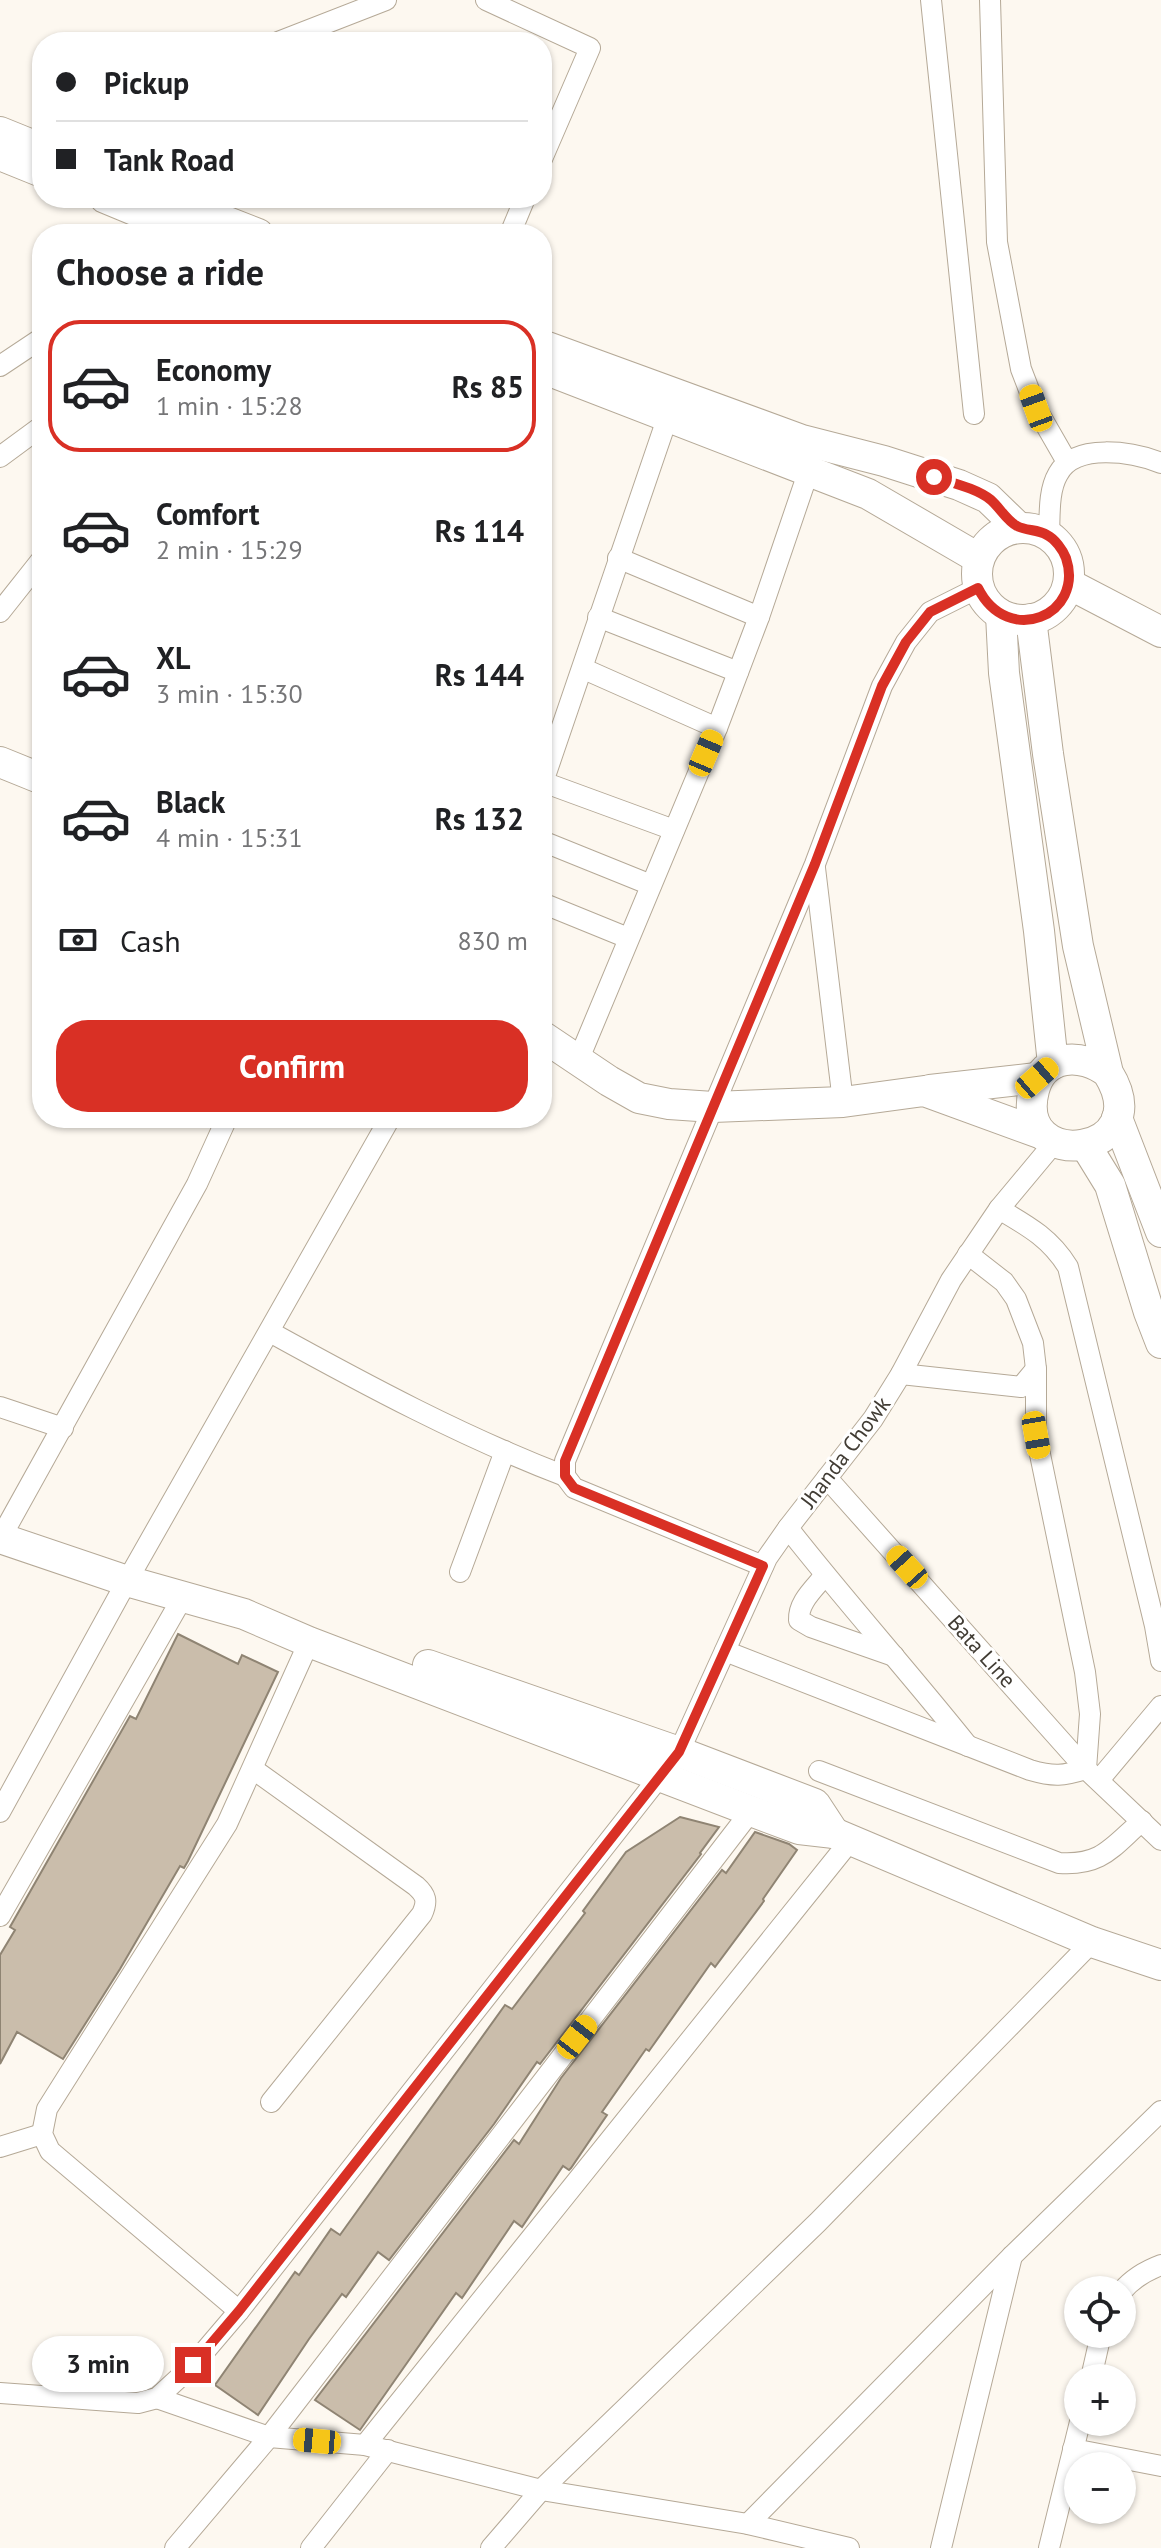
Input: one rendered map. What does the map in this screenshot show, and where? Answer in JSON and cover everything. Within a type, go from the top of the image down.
[{"type":"main road","points":[[0,132],[32,145]]},
{"type":"main road","points":[[0,155],[32,168]]},
{"type":"main road","points":[[129,208],[168,224]]},
{"type":"main road","points":[[192,208],[232,224]]},
{"type":"main road","points":[[552,349],[802,440],[884,461],[959,485],[988,498],[1018,527]]},
{"type":"main road","points":[[552,372],[868,494],[978,573]]},
{"type":"main road","points":[[1018,527],[1049,535],[1064,552],[1069,568],[1065,595],[1055,608],[1041,617],[1016,617],[985,602],[978,573],[986,544],[999,534],[1018,527]]},
{"type":"main road","points":[[1069,584],[1161,632]]},
{"type":"main road","points":[[1016,617],[1004,673],[1039,931],[1045,1071],[1030,1106],[1033,1121],[1048,1138]]},
{"type":"main road","points":[[924,1091],[1048,1138],[1086,1146],[1098,1142],[1109,1132],[1117,1118],[1119,1102],[1116,1087],[1108,1073],[1078,946],[1048,754],[1016,617]]},
{"type":"main road","points":[[0,762],[32,775]]},
{"type":"main road","points":[[552,1043],[639,1098],[713,1107],[843,1102],[1045,1071],[1068,1059],[1084,1060],[1108,1073]]},
{"type":"main road","points":[[1117,1118],[1152,1183],[1161,1232]]},
{"type":"main road","points":[[1086,1146],[1110,1185],[1161,1343]]},
{"type":"main road","points":[[0,1539],[127,1581],[244,1614],[309,1642],[799,1829],[842,1837],[1092,1942],[1161,1965]]},
{"type":"main road","points":[[244,1614],[266,1611],[283,1614],[679,1752],[815,1804],[842,1837]]},
{"type":"street","points":[[304,32],[386,0]]},
{"type":"street","points":[[486,0],[590,48],[552,136]]},
{"type":"street","points":[[931,0],[974,414]]},
{"type":"street","points":[[990,0],[997,242],[1021,369],[1036,408],[1067,462]]},
{"type":"street","points":[[0,366],[32,345]]},
{"type":"street","points":[[552,756],[668,416]]},
{"type":"street","points":[[0,457],[32,433]]},
{"type":"street","points":[[1049,535],[1053,484],[1067,462],[1094,451],[1124,453],[1161,463]]},
{"type":"street","points":[[578,1061],[717,728],[809,470]]},
{"type":"street","points":[[618,558],[759,617]]},
{"type":"street","points":[[0,612],[32,572]]},
{"type":"street","points":[[763,1566],[584,1493],[569,1483],[565,1476],[565,1461],[815,864],[882,686],[906,642],[930,612],[978,573]]},
{"type":"street","points":[[598,617],[738,672]]},
{"type":"street","points":[[584,669],[717,728]]},
{"type":"street","points":[[552,787],[674,830]]},
{"type":"street","points":[[552,845],[651,885]]},
{"type":"street","points":[[815,864],[843,1102]]},
{"type":"street","points":[[552,907],[628,938]]},
{"type":"street","points":[[0,1539],[197,1184],[222,1128]]},
{"type":"street","points":[[0,1812],[127,1581],[384,1128]]},
{"type":"street","name":"Jhanda Chowk","points":[[157,2398],[193,2365],[239,2311],[679,1752],[763,1566],[788,1528],[873,1419],[951,1280],[1048,1138]]},
{"type":"street","points":[[999,1209],[1047,1240],[1068,1267],[1161,1661]]},
{"type":"street","points":[[968,1254],[1004,1282],[1016,1299],[1033,1343],[1036,1435],[1087,1686],[1093,1774]]},
{"type":"street","points":[[270,1332],[377,1391],[565,1476]]},
{"type":"street","points":[[901,1374],[1021,1387],[1036,1369]]},
{"type":"street","points":[[0,1407],[63,1428]]},
{"type":"street","points":[[460,1572],[505,1451]]},
{"type":"street","name":"Bata Line","points":[[827,1478],[1093,1774],[1161,1840]]},
{"type":"street","points":[[788,1528],[968,1746]]},
{"type":"street","points":[[825,1575],[802,1604],[799,1620],[894,1656]]},
{"type":"street","points":[[0,1916],[184,1595]]},
{"type":"street","points":[[239,2311],[50,2151],[42,2134],[47,2109],[227,1824],[309,1642]]},
{"type":"street","points":[[725,1651],[1048,1775],[1093,1774],[1161,1706]]},
{"type":"street","points":[[253,1769],[416,1886],[424,1894],[426,1904],[422,1914],[271,2102]]},
{"type":"street","points":[[819,1771],[1059,1863],[1079,1864],[1099,1859],[1142,1821]]},
{"type":"street","points":[[175,2548],[269,2437],[751,1811]]},
{"type":"street","points":[[365,2445],[842,1837]]},
{"type":"street","points":[[491,2548],[541,2490],[818,2222],[1092,1942]]},
{"type":"street","points":[[748,2524],[1012,2256],[1161,2111]]},
{"type":"street","points":[[0,2147],[42,2134]]},
{"type":"street","points":[[941,2548],[1012,2256]]},
{"type":"street","points":[[1136,2277],[1161,2265]]},
{"type":"street","points":[[0,2393],[138,2403],[157,2398],[269,2437],[365,2445],[541,2490],[748,2524],[849,2548]]},
{"type":"street","points":[[1049,2548],[1076,2436]]},
{"type":"street","points":[[1073,2449],[1161,2466]]},
{"type":"street","points":[[311,2548],[388,2450]]},
{"type":"building","points":[[178,1634],[238,1664],[242,1655],[278,1672],[188,1861],[184,1868],[180,1866],[63,2059],[17,2032],[0,2064],[0,1955],[15,1930],[10,1927],[130,1716],[136,1719]]},
{"type":"building","points":[[680,1817],[719,1827],[389,2260],[378,2252],[346,2297],[342,2294],[258,2415],[215,2385],[295,2272],[299,2275],[331,2229],[340,2235],[505,2005],[512,2009],[585,1913],[583,1911],[626,1852]]},
{"type":"building","points":[[755,1832],[797,1850],[715,1967],[711,1963],[649,2051],[646,2049],[602,2112],[607,2115],[571,2168],[569,2170],[563,2166],[522,2227],[514,2221],[462,2298],[456,2293],[360,2430],[315,2400],[514,2140],[519,2144],[561,2078],[722,1870],[726,1873]]},
{"type":"route","points":[[193,2365],[239,2311],[679,1752],[763,1566],[574,1488],[565,1476],[565,1461],[815,864],[882,686],[906,642],[930,612],[978,588],[985,602],[1001,615],[1017,620],[1041,617],[1055,608],[1065,595],[1069,568],[1064,552],[1049,535],[1018,527],[988,498],[934,477]]}]
